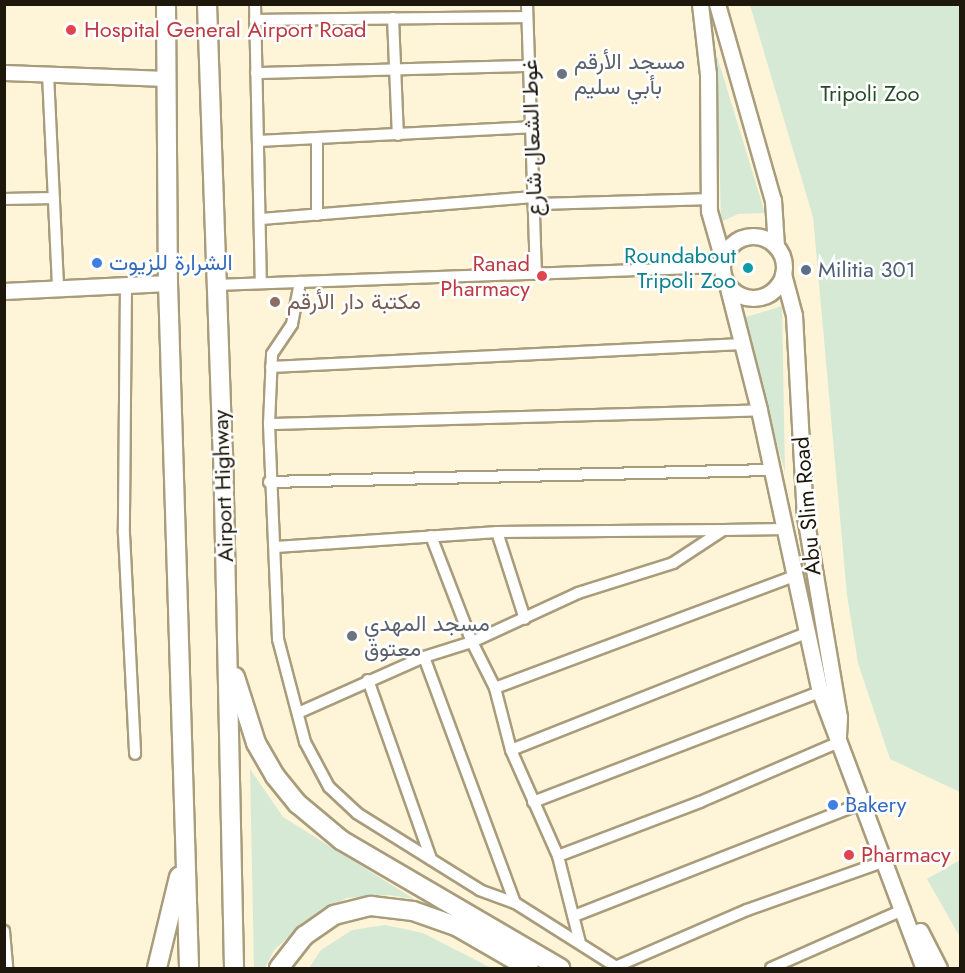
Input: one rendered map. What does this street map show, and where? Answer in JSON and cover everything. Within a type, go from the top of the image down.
[{"type":"highway","points":[[166,4],[168,283],[189,969]]},
{"type":"highway","name":"Airport Highway","points":[[207,4],[227,652],[234,969]]},
{"type":"highway","points":[[227,652],[256,743],[275,776],[297,804],[341,840],[560,969]]},
{"type":"highway","points":[[157,969],[184,846]]},
{"type":"highway","points":[[279,969],[304,936],[334,915],[371,906],[413,910],[456,926],[529,969]]},
{"type":"main road","points":[[700,4],[708,74],[711,221],[727,284],[740,296],[758,298],[774,290],[783,274],[784,262],[776,246],[772,200],[717,4]]},
{"type":"main road","points":[[722,264],[735,242],[745,237],[756,236],[776,246]]},
{"type":"main road","name":"Abu Slim Road","points":[[783,274],[794,315],[805,516],[839,717],[839,739]]},
{"type":"main road","points":[[4,291],[168,283]]},
{"type":"main road","name":"Abu Slim Road","points":[[727,284],[759,411],[820,692],[905,909],[924,969]]},
{"type":"main road","name":"Abu Slim Road","points":[[905,909],[939,969]]},
{"type":"street","points":[[255,4],[261,283]]},
{"type":"street","name":"غوط الشعال شارع","points":[[527,4],[536,272]]},
{"type":"street","points":[[255,20],[527,17]]},
{"type":"street","points":[[393,18],[398,135]]},
{"type":"street","points":[[256,73],[529,66]]},
{"type":"street","points":[[4,73],[167,79]]},
{"type":"street","points":[[48,74],[58,290]]},
{"type":"street","points":[[258,141],[317,140],[531,127]]},
{"type":"street","points":[[317,140],[317,214]]},
{"type":"street","points":[[4,199],[54,198]]},
{"type":"street","points":[[260,219],[534,200],[709,199]]},
{"type":"street","points":[[215,285],[722,264]]},
{"type":"street","points":[[300,282],[292,324],[272,354],[269,482],[276,547],[278,639],[305,742],[328,787],[357,813],[480,890],[515,903],[616,968],[747,910],[885,861]]},
{"type":"street","points":[[126,285],[124,534],[135,754]]},
{"type":"street","points":[[271,367],[742,344]]},
{"type":"street","points":[[269,424],[759,411]]},
{"type":"street","points":[[269,482],[772,470]]},
{"type":"street","points":[[276,547],[497,532],[785,529]]},
{"type":"street","points":[[298,713],[424,657],[472,642],[525,619],[578,592],[673,564],[723,530]]},
{"type":"street","points":[[497,532],[525,619]]},
{"type":"street","points":[[430,536],[472,642],[495,688],[511,750],[558,856],[580,943]]},
{"type":"street","points":[[495,688],[795,576]]},
{"type":"street","points":[[511,750],[807,633]]},
{"type":"street","points":[[424,657],[515,903]]},
{"type":"street","points":[[368,680],[431,859]]},
{"type":"street","points":[[533,802],[820,692]]},
{"type":"street","points":[[558,856],[700,802],[839,739]]},
{"type":"street","points":[[574,916],[862,802]]},
{"type":"street","points":[[771,969],[905,909]]},
{"type":"street","points":[[4,931],[7,969]]},
{"type":"green space","name":"Tripoli Zoo","points":[[750,5],[960,5],[960,792],[890,759],[858,663],[847,595],[813,217]]},
{"type":"green space","points":[[717,56],[765,213],[738,214],[721,222]]},
{"type":"green space","points":[[782,306],[785,473],[743,318]]},
{"type":"green space","points":[[250,769],[283,817],[414,899],[389,895],[347,898],[312,916],[274,950],[265,968],[254,968]]},
{"type":"green space","points":[[960,860],[960,937],[927,879]]},
{"type":"green space","points":[[385,925],[423,933],[491,968],[309,968],[321,950],[352,930]]},
{"type":"place","name":"Hospital General Airport Road","points":[[71,30]]},
{"type":"place","name":"مسجد الأرقم بأبي سليم","points":[[562,74]]},
{"type":"place","name":"الشرارة للزيوت","points":[[97,263]]},
{"type":"place","name":"Roundabout Tripoli Zoo","points":[[748,268]]},
{"type":"place","name":"Militia 301","points":[[806,270]]},
{"type":"place","name":"Ranad Pharmacy","points":[[542,276]]},
{"type":"place","name":"مكتبة دار الأرقم","points":[[275,302]]},
{"type":"place","name":"مسجد المهدي معتوق","points":[[352,636]]},
{"type":"place","name":"Bakery","points":[[833,805]]},
{"type":"place","name":"Pharmacy","points":[[849,855]]}]
